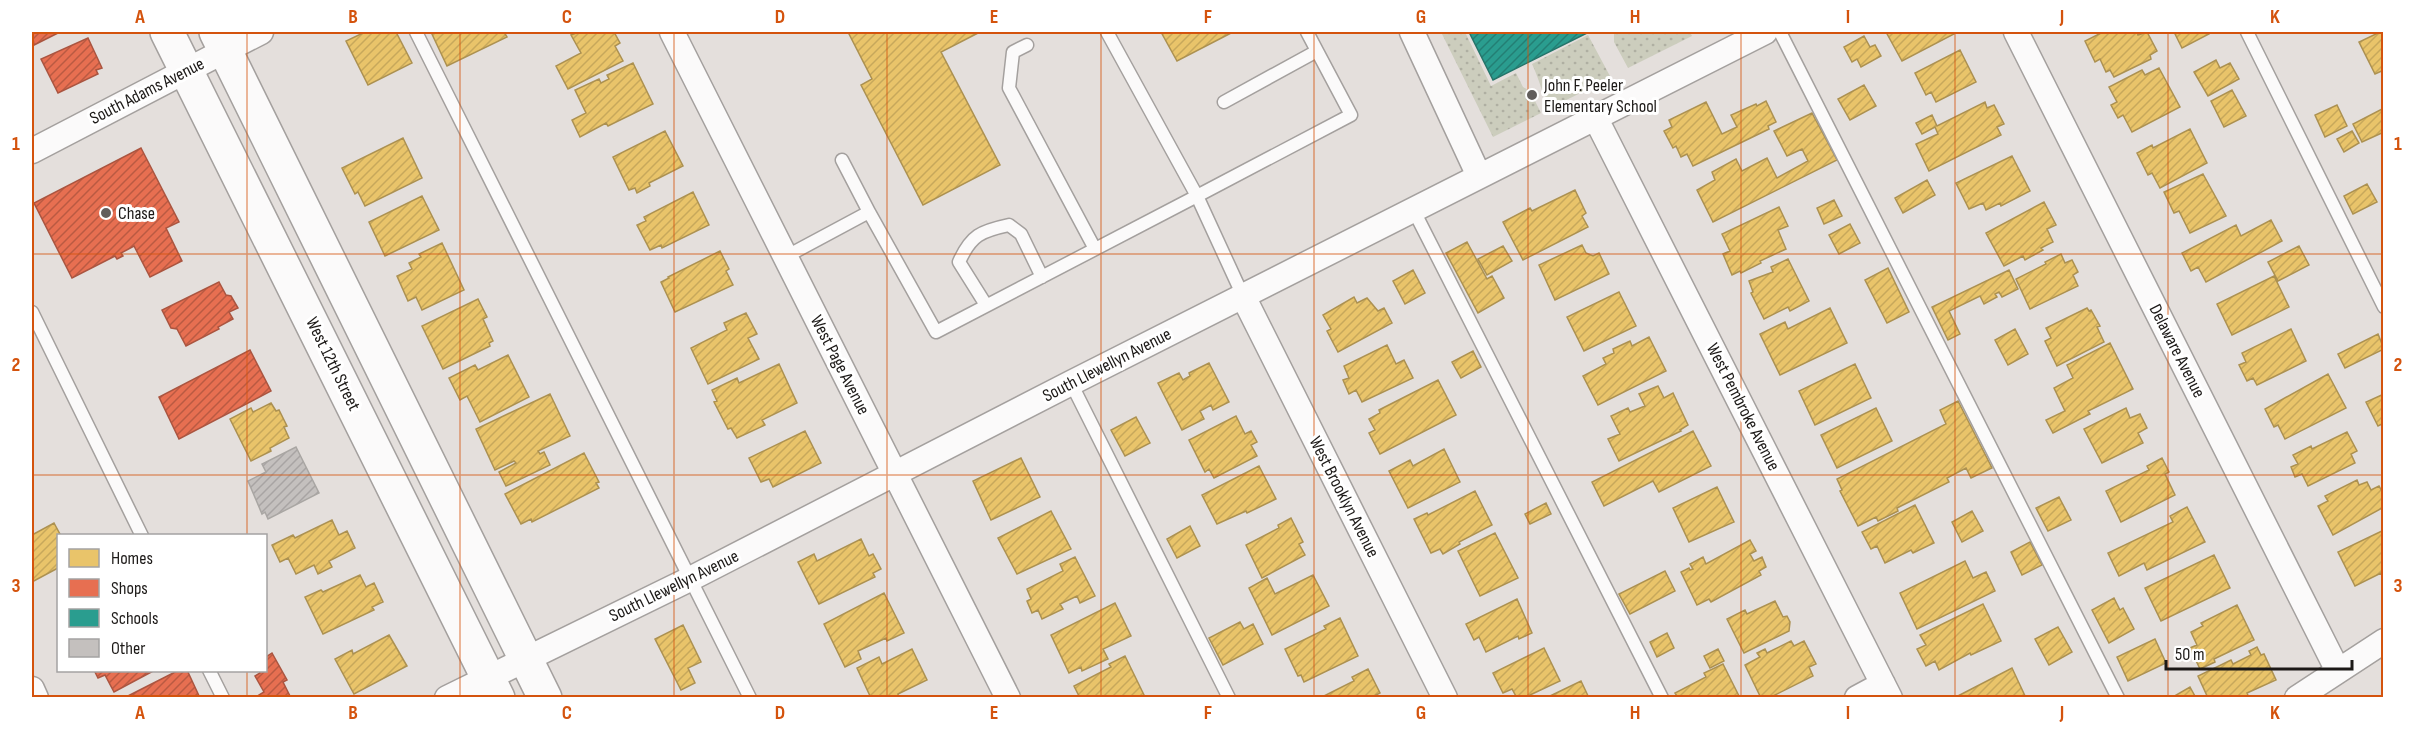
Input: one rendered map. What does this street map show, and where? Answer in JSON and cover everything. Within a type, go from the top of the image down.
[{"type":"main road","name":"West 12th Street","points":[[167,32],[493,687]]},
{"type":"main road","points":[[221,41],[545,698]]},
{"type":"street","name":"South Adams Avenue","points":[[32,151],[187,71],[221,41],[261,32]]},
{"type":"street","name":"West Page Avenue","points":[[672,32],[1008,698]]},
{"type":"street","points":[[1412,32],[1479,176]]},
{"type":"street","name":"South Llewellyn Avenue","points":[[447,698],[493,687],[525,659],[690,579],[1071,383],[1765,32]]},
{"type":"street","name":"Delaware Avenue","points":[[2016,32],[2338,671]]},
{"type":"street","name":"West Pembroke Avenue","points":[[1595,117],[1887,691]]},
{"type":"street","name":"West Brooklyn Avenue","points":[[1243,296],[1445,698]]},
{"type":"street","points":[[2297,698],[2384,640]]},
{"type":"street","points":[[32,689],[36,698]]},
{"type":"street","points":[[1857,698],[1887,691]]},
{"type":"lane","points":[[416,32],[750,698]]},
{"type":"lane","points":[[1107,32],[1197,196],[1243,296]]},
{"type":"lane","points":[[842,160],[868,212],[936,332],[1351,116],[1307,32]]},
{"type":"lane","points":[[1780,32],[2118,698]]},
{"type":"lane","points":[[2247,32],[2384,307]]},
{"type":"lane","points":[[1027,45],[1013,52],[1009,88],[1095,249]]},
{"type":"lane","points":[[1224,102],[1317,51]]},
{"type":"lane","points":[[1414,211],[1662,698]]},
{"type":"lane","points":[[785,257],[868,212]]},
{"type":"lane","points":[[986,305],[959,262],[967,244],[988,230],[1009,225],[1022,234],[1042,277]]},
{"type":"lane","points":[[32,312],[141,534]]},
{"type":"lane","points":[[1071,383],[1229,698]]},
{"type":"lane","points":[[210,672],[223,698]]},
{"type":"green space","points":[[1441,32],[1465,32],[1491,86],[1516,73],[1523,87],[1530,91],[1541,113],[1493,137]]},
{"type":"green space","points":[[1614,32],[1676,32],[1678,34],[1690,32],[1692,36],[1628,68],[1614,42]]},
{"type":"green space","points":[[1588,35],[1611,78],[1550,108],[1532,64]]},
{"type":"building: Homes","points":[[365,32],[396,32],[412,63],[368,85],[346,41]]},
{"type":"building: Homes","points":[[431,32],[504,32],[507,37],[447,66]]},
{"type":"building: Homes","points":[[579,32],[614,32],[620,43],[615,46],[623,61],[568,89],[556,66],[581,53],[571,35]]},
{"type":"building: Homes","points":[[848,32],[980,32],[941,52],[1000,165],[923,205],[861,85],[872,79]]},
{"type":"building: Homes","points":[[1161,32],[1233,32],[1177,61]]},
{"type":"building: Homes","points":[[1886,32],[1953,32],[1954,34],[1902,61]]},
{"type":"building: Homes","points":[[2103,32],[2137,32],[2138,35],[2147,32],[2157,51],[2150,55],[2151,59],[2114,77],[2110,70],[2106,72],[2100,59],[2095,62],[2085,41]]},
{"type":"building: Homes","points":[[2208,32],[2209,34],[2182,48],[2175,34]]},
{"type":"building: Homes","points":[[2384,32],[2384,70],[2375,74],[2359,42]]},
{"type":"building: Homes","points":[[1864,36],[1870,47],[1875,45],[1881,56],[1861,67],[1857,59],[1852,62],[1844,47]]},
{"type":"building: Homes","points":[[1960,50],[1976,82],[1936,102],[1931,92],[1926,95],[1915,73]]},
{"type":"building: Homes","points":[[2216,60],[2220,68],[2230,63],[2239,79],[2208,96],[2194,72]]},
{"type":"building: Homes","points":[[633,63],[653,104],[608,126],[606,123],[580,137],[572,120],[586,113],[575,90],[599,79],[601,83],[609,79],[607,75]]},
{"type":"building: Homes","points":[[2159,68],[2180,107],[2132,132],[2123,115],[2118,118],[2111,105],[2117,102],[2109,87],[2142,70],[2145,75]]},
{"type":"building: Homes","points":[[1864,85],[1876,106],[1850,120],[1838,99]]},
{"type":"building: Homes","points":[[2232,90],[2246,116],[2224,127],[2211,101]]},
{"type":"building: Homes","points":[[1766,101],[1776,122],[1768,126],[1769,129],[1693,166],[1687,154],[1681,157],[1676,146],[1673,148],[1664,131],[1672,127],[1669,120],[1706,102],[1722,134],[1737,127],[1731,115]]},
{"type":"building: Homes","points":[[1985,102],[1987,108],[1994,105],[2004,124],[1997,127],[2001,135],[1929,171],[1916,144],[1938,134],[1935,127],[1922,134],[1916,123],[1932,115],[1937,126]]},
{"type":"building: Homes","points":[[2337,105],[2347,126],[2325,137],[2315,115]]},
{"type":"building: Homes","points":[[2384,108],[2384,132],[2362,142],[2353,124]]},
{"type":"building: Homes","points":[[1812,113],[1837,160],[1713,222],[1697,190],[1715,180],[1712,172],[1736,159],[1742,171],[1767,158],[1777,178],[1808,161],[1802,149],[1787,156],[1774,131]]},
{"type":"building: Homes","points":[[2190,129],[2207,163],[2160,188],[2152,173],[2148,175],[2137,153],[2152,145],[2153,148]]},
{"type":"building: Homes","points":[[665,131],[683,166],[649,183],[650,186],[637,193],[635,188],[629,190],[613,157]]},
{"type":"building: Homes","points":[[2352,131],[2359,143],[2344,152],[2337,139]]},
{"type":"building: Homes","points":[[403,138],[422,178],[365,206],[358,192],[355,194],[342,168]]},
{"type":"building: Homes","points":[[2012,156],[2030,191],[2001,206],[2000,203],[1986,210],[1983,203],[1969,209],[1956,183]]},
{"type":"building: Homes","points":[[2203,174],[2226,216],[2190,233],[2179,211],[2174,213],[2164,192]]},
{"type":"building: Homes","points":[[1927,180],[1935,195],[1903,213],[1895,198]]},
{"type":"building: Homes","points":[[2367,184],[2377,202],[2353,214],[2344,196]]},
{"type":"building: Homes","points":[[1575,190],[1586,213],[1582,216],[1588,227],[1523,260],[1503,222],[1530,208],[1532,211]]},
{"type":"building: Homes","points":[[693,192],[709,225],[662,248],[661,245],[650,250],[637,225],[646,221],[644,217]]},
{"type":"building: Homes","points":[[422,196],[439,230],[385,256],[369,222]]},
{"type":"building: Homes","points":[[1834,200],[1842,216],[1824,224],[1817,208]]},
{"type":"building: Homes","points":[[2044,202],[2056,225],[2047,229],[2053,242],[2025,260],[2023,256],[2004,266],[1986,233]]},
{"type":"building: Homes","points":[[1779,207],[1788,226],[1778,230],[1786,249],[1741,273],[1740,271],[1732,275],[1723,254],[1730,251],[1722,234]]},
{"type":"building: Homes","points":[[2271,220],[2282,241],[2206,282],[2198,267],[2191,271],[2182,253],[2236,225],[2241,236]]},
{"type":"building: Homes","points":[[1850,224],[1860,243],[1839,254],[1829,235]]},
{"type":"building: Homes","points":[[1467,242],[1487,279],[1492,276],[1504,298],[1478,313],[1446,253]]},
{"type":"building: Homes","points":[[442,243],[464,290],[422,310],[416,297],[408,301],[397,276],[412,269],[409,263],[421,257],[419,254]]},
{"type":"building: Homes","points":[[1582,245],[1586,253],[1593,256],[1599,253],[1609,274],[1555,300],[1539,265]]},
{"type":"building: Homes","points":[[1503,246],[1512,261],[1487,275],[1478,259]]},
{"type":"building: Homes","points":[[2299,246],[2309,265],[2278,281],[2268,262]]},
{"type":"building: Homes","points":[[720,251],[729,269],[726,271],[733,285],[675,312],[661,282]]},
{"type":"building: Homes","points":[[2061,254],[2065,263],[2072,260],[2078,272],[2073,275],[2078,286],[2030,309],[2016,279]]},
{"type":"building: Homes","points":[[1788,259],[1809,301],[1790,311],[1788,307],[1764,319],[1751,293],[1753,292],[1749,281],[1773,272],[1771,267]]},
{"type":"building: Homes","points":[[1888,268],[1909,312],[1887,323],[1865,280]]},
{"type":"building: Homes","points":[[1413,270],[1425,293],[1405,304],[1393,281]]},
{"type":"building: Homes","points":[[2009,270],[2018,289],[2002,297],[1999,292],[1995,294],[1997,297],[1984,304],[1980,296],[1949,311],[1960,334],[1948,340],[1932,307]]},
{"type":"building: Homes","points":[[2274,276],[2289,307],[2232,335],[2217,304]]},
{"type":"building: Homes","points":[[1619,292],[1636,326],[1584,351],[1567,317]]},
{"type":"building: Homes","points":[[1354,297],[1357,303],[1367,298],[1378,311],[1384,308],[1392,323],[1338,352],[1327,331],[1331,329],[1323,315]]},
{"type":"building: Homes","points":[[478,299],[487,317],[483,319],[493,341],[489,343],[490,346],[443,369],[422,326]]},
{"type":"building: Homes","points":[[1830,308],[1847,343],[1780,375],[1760,334],[1785,322],[1788,329]]},
{"type":"building: Homes","points":[[2087,308],[2091,310],[2100,326],[2097,327],[2104,342],[2057,366],[2045,341],[2051,338],[2046,328]]},
{"type":"building: Homes","points":[[746,313],[757,334],[748,338],[759,359],[708,384],[691,348],[727,330],[724,323]]},
{"type":"building: Homes","points":[[2015,329],[2028,354],[2008,365],[1995,340]]},
{"type":"building: Homes","points":[[2291,329],[2306,361],[2257,385],[2253,378],[2247,381],[2239,365],[2246,362],[2242,353]]},
{"type":"building: Homes","points":[[2378,334],[2384,349],[2345,368],[2338,354]]},
{"type":"building: Homes","points":[[1649,337],[1666,371],[1598,405],[1583,376],[1606,364],[1603,358],[1614,353],[1613,349],[1630,341],[1632,346]]},
{"type":"building: Homes","points":[[2110,343],[2133,389],[2088,411],[2090,414],[2053,433],[2046,420],[2065,411],[2054,388],[2073,378],[2067,365]]},
{"type":"building: Homes","points":[[1387,345],[1396,364],[1404,360],[1413,378],[1362,402],[1356,390],[1349,394],[1343,380],[1349,378],[1344,366]]},
{"type":"building: Homes","points":[[1473,351],[1481,367],[1461,378],[1452,362]]},
{"type":"building: Homes","points":[[508,355],[529,397],[480,422],[467,396],[460,400],[449,378],[475,365],[478,370]]},
{"type":"building: Homes","points":[[1209,363],[1229,402],[1213,410],[1211,405],[1200,411],[1204,419],[1182,430],[1158,383],[1179,373],[1183,380],[1190,376],[1189,373]]},
{"type":"building: Homes","points":[[779,364],[797,403],[762,420],[765,425],[737,438],[731,428],[728,429],[714,402],[717,401],[712,390],[737,378],[739,383]]},
{"type":"building: Homes","points":[[1855,364],[1871,398],[1815,425],[1799,391]]},
{"type":"building: Homes","points":[[2328,374],[2346,408],[2285,439],[2278,425],[2274,427],[2265,409]]},
{"type":"building: Homes","points":[[1438,380],[1456,415],[1380,454],[1369,433],[1375,430],[1369,419],[1380,413],[1379,410]]},
{"type":"building: Homes","points":[[1658,386],[1664,398],[1673,393],[1688,425],[1681,431],[1619,461],[1608,439],[1620,434],[1611,416],[1628,408],[1630,412],[1645,406],[1639,394]]},
{"type":"building: Homes","points":[[550,394],[570,436],[538,451],[540,454],[544,452],[550,465],[506,486],[499,472],[516,463],[514,461],[495,470],[476,429]]},
{"type":"building: Homes","points":[[2384,394],[2384,423],[2378,426],[2366,402]]},
{"type":"building: Homes","points":[[1958,401],[1992,468],[1971,478],[1966,468],[1947,478],[1949,482],[1897,508],[1898,511],[1878,521],[1876,517],[1858,526],[1840,491],[1842,490],[1837,479],[1946,424],[1940,410]]},
{"type":"building: Homes","points":[[271,403],[276,411],[279,410],[287,426],[284,427],[289,438],[270,448],[271,451],[251,461],[230,419],[251,408],[253,412]]},
{"type":"building: Homes","points":[[1876,408],[1892,441],[1837,468],[1821,435]]},
{"type":"building: Homes","points":[[2126,408],[2130,418],[2140,414],[2147,428],[2138,433],[2143,443],[2102,463],[2084,429]]},
{"type":"building: Homes","points":[[1236,416],[1245,434],[1251,431],[1257,442],[1251,445],[1257,456],[1214,478],[1209,469],[1205,472],[1189,440]]},
{"type":"building: Homes","points":[[1136,417],[1150,443],[1125,456],[1111,430]]},
{"type":"building: Homes","points":[[805,431],[821,463],[773,487],[769,479],[761,482],[749,458]]},
{"type":"building: Homes","points":[[1693,431],[1711,466],[1659,492],[1653,481],[1604,506],[1592,482]]},
{"type":"building: Homes","points":[[2347,432],[2357,451],[2351,454],[2355,463],[2308,486],[2302,474],[2295,477],[2291,467],[2298,464],[2293,455],[2311,446],[2312,449]]},
{"type":"building: Homes","points":[[1444,449],[1460,482],[1408,508],[1389,471],[1410,460],[1413,466]]},
{"type":"building: Homes","points":[[584,453],[599,482],[596,483],[599,488],[532,522],[531,519],[521,524],[505,494]]},
{"type":"building: Homes","points":[[1021,458],[1040,497],[991,520],[973,481]]},
{"type":"building: Homes","points":[[2162,458],[2169,472],[2165,474],[2175,495],[2121,522],[2106,491],[2149,470],[2147,466]]},
{"type":"building: Homes","points":[[1259,466],[1276,499],[1217,524],[1202,495]]},
{"type":"building: Homes","points":[[2357,480],[2359,485],[2367,482],[2371,490],[2379,486],[2384,495],[2384,507],[2333,535],[2318,506],[2328,501],[2325,496]]},
{"type":"building: Homes","points":[[1717,487],[1734,522],[1689,542],[1673,508]]},
{"type":"building: Homes","points":[[1475,491],[1492,525],[1459,542],[1460,544],[1443,554],[1440,549],[1431,553],[1414,519],[1427,513],[1428,515]]},
{"type":"building: Homes","points":[[2059,497],[2071,520],[2048,531],[2036,508]]},
{"type":"building: Homes","points":[[1546,503],[1551,514],[1530,524],[1525,514]]},
{"type":"building: Homes","points":[[1915,505],[1934,543],[1913,553],[1911,550],[1885,563],[1877,546],[1871,549],[1862,532]]},
{"type":"building: Homes","points":[[2187,507],[2205,542],[2147,570],[2144,563],[2119,576],[2108,553],[2173,522],[2170,516]]},
{"type":"building: Homes","points":[[1051,511],[1071,549],[1017,574],[998,538]]},
{"type":"building: Homes","points":[[1972,511],[1983,531],[1962,542],[1952,522]]},
{"type":"building: Homes","points":[[1291,518],[1303,542],[1299,544],[1305,555],[1262,578],[1246,545],[1279,528],[1278,525]]},
{"type":"building: Homes","points":[[332,520],[339,535],[347,531],[355,548],[329,561],[332,567],[318,574],[314,565],[296,574],[288,558],[280,562],[272,545],[293,535],[295,538]]},
{"type":"building: Homes","points":[[54,523],[60,534],[57,534],[57,569],[32,582],[32,535]]},
{"type":"building: Homes","points":[[1190,526],[1200,546],[1177,558],[1167,539]]},
{"type":"building: Homes","points":[[2384,530],[2384,579],[2381,573],[2355,586],[2338,552]]},
{"type":"building: Homes","points":[[1495,533],[1518,578],[1480,596],[1458,551]]},
{"type":"building: Homes","points":[[861,539],[869,556],[873,554],[881,569],[873,573],[875,577],[819,604],[798,562],[814,554],[817,561]]},
{"type":"building: Homes","points":[[1750,540],[1756,551],[1750,554],[1754,561],[1762,557],[1766,567],[1759,571],[1761,575],[1711,602],[1709,599],[1697,605],[1681,572],[1689,568],[1693,569],[1690,564],[1703,557],[1706,564]]},
{"type":"building: Homes","points":[[2030,542],[2042,565],[2022,575],[2011,552]]},
{"type":"building: Homes","points":[[2214,555],[2230,588],[2161,621],[2145,588]]},
{"type":"building: Homes","points":[[1075,557],[1095,596],[1080,603],[1077,596],[1060,604],[1063,609],[1042,619],[1038,610],[1032,613],[1027,601],[1031,599],[1027,589],[1063,571],[1060,564]]},
{"type":"building: Homes","points":[[1965,561],[1973,578],[1986,572],[1995,591],[1917,629],[1900,593]]},
{"type":"building: Homes","points":[[1665,571],[1675,591],[1630,614],[1619,594]]},
{"type":"building: Homes","points":[[360,575],[366,587],[374,583],[383,602],[372,607],[374,610],[323,634],[305,597],[321,590],[323,592]]},
{"type":"building: Homes","points":[[1313,575],[1329,606],[1272,635],[1249,588],[1267,578],[1275,594]]},
{"type":"building: Homes","points":[[884,593],[904,633],[887,641],[886,638],[858,651],[861,659],[845,667],[824,624]]},
{"type":"building: Homes","points":[[2114,598],[2120,610],[2123,608],[2134,629],[2109,643],[2092,610]]},
{"type":"building: Homes","points":[[1517,599],[1532,633],[1519,639],[1518,636],[1486,652],[1479,637],[1474,640],[1466,624]]},
{"type":"building: Homes","points":[[1775,601],[1783,617],[1787,616],[1790,622],[1789,631],[1744,653],[1727,619],[1745,610],[1747,614]]},
{"type":"building: Homes","points":[[1115,603],[1131,636],[1103,649],[1108,659],[1082,671],[1081,667],[1069,673],[1051,635]]},
{"type":"building: Homes","points":[[1983,604],[2001,641],[1971,655],[1970,653],[1939,670],[1935,661],[1926,666],[1917,649],[1926,645],[1920,635]]},
{"type":"building: Homes","points":[[2237,605],[2254,640],[2214,659],[2215,662],[2200,669],[2190,648],[2197,645],[2191,632],[2203,626],[2201,623]]},
{"type":"building: Homes","points":[[1340,618],[1358,656],[1304,682],[1301,675],[1298,676],[1285,649],[1326,629],[1324,626]]},
{"type":"building: Homes","points":[[1240,622],[1244,629],[1253,624],[1263,644],[1223,665],[1209,638]]},
{"type":"building: Homes","points":[[683,625],[701,662],[688,668],[695,683],[681,690],[655,639]]},
{"type":"building: Homes","points":[[2058,627],[2072,652],[2049,665],[2035,639]]},
{"type":"building: Homes","points":[[1667,633],[1674,648],[1657,657],[1650,642]]},
{"type":"building: Homes","points":[[389,635],[407,666],[354,694],[335,659],[352,650],[353,654]]},
{"type":"building: Homes","points":[[2155,639],[2166,663],[2128,681],[2117,657]]},
{"type":"building: Homes","points":[[1791,641],[1794,646],[1804,641],[1816,664],[1809,667],[1813,676],[1769,698],[1761,698],[1745,665],[1760,657],[1757,653],[1765,649],[1767,653]]},
{"type":"building: Homes","points":[[2257,647],[2261,655],[2264,654],[2276,680],[2247,693],[2249,698],[2208,698],[2198,676],[2231,660],[2233,664],[2251,655],[2249,651]]},
{"type":"building: Homes","points":[[1544,648],[1560,681],[1530,695],[1531,698],[1517,698],[1512,689],[1503,693],[1493,673]]},
{"type":"building: Homes","points":[[912,649],[927,680],[898,694],[899,698],[871,698],[857,668],[879,657],[882,664]]},
{"type":"building: Homes","points":[[1718,649],[1724,661],[1710,668],[1704,656]]},
{"type":"building: Homes","points":[[1125,656],[1145,697],[1080,698],[1074,686],[1111,667],[1109,664]]},
{"type":"building: Homes","points":[[1723,664],[1740,698],[1678,698],[1675,693],[1706,677],[1704,673]]},
{"type":"building: Homes","points":[[2012,668],[2026,698],[1954,698]]},
{"type":"building: Homes","points":[[1368,669],[1380,693],[1376,695],[1377,698],[1320,698],[1354,681],[1352,677]]},
{"type":"building: Homes","points":[[1581,681],[1589,698],[1548,697]]},
{"type":"building: Homes","points":[[2190,687],[2196,698],[2171,698]]},
{"type":"building: Shops","points":[[32,32],[57,32],[58,33],[34,45]]},
{"type":"building: Shops","points":[[88,38],[102,68],[96,70],[98,74],[58,93],[41,59]]},
{"type":"building: Shops","name":"Chase","points":[[141,148],[179,222],[166,228],[182,261],[150,277],[134,246],[121,253],[123,256],[117,259],[115,256],[72,278],[34,203]]},
{"type":"building: Shops","points":[[219,282],[226,295],[231,296],[238,308],[229,312],[233,319],[186,346],[177,329],[171,328],[162,310]]},
{"type":"building: Shops","points":[[250,350],[271,391],[179,439],[159,397]]},
{"type":"building: Shops","points":[[272,653],[287,680],[283,682],[291,698],[254,698],[264,692],[255,676],[260,672],[267,672],[267,656]]},
{"type":"building: Shops","points":[[95,672],[151,672],[114,692],[105,675],[98,678]]},
{"type":"building: Shops","points":[[175,672],[188,672],[200,698],[124,698]]},
{"type":"building: Schools","points":[[1469,32],[1589,32],[1493,80]]},
{"type":"building: Other","points":[[296,447],[319,493],[268,519],[265,512],[262,514],[248,481],[266,472],[262,464]]},
{"type":"place","name":"John F. Peeler Elementary School","points":[[1532,95]]},
{"type":"place","name":"Chase","points":[[106,213]]}]
